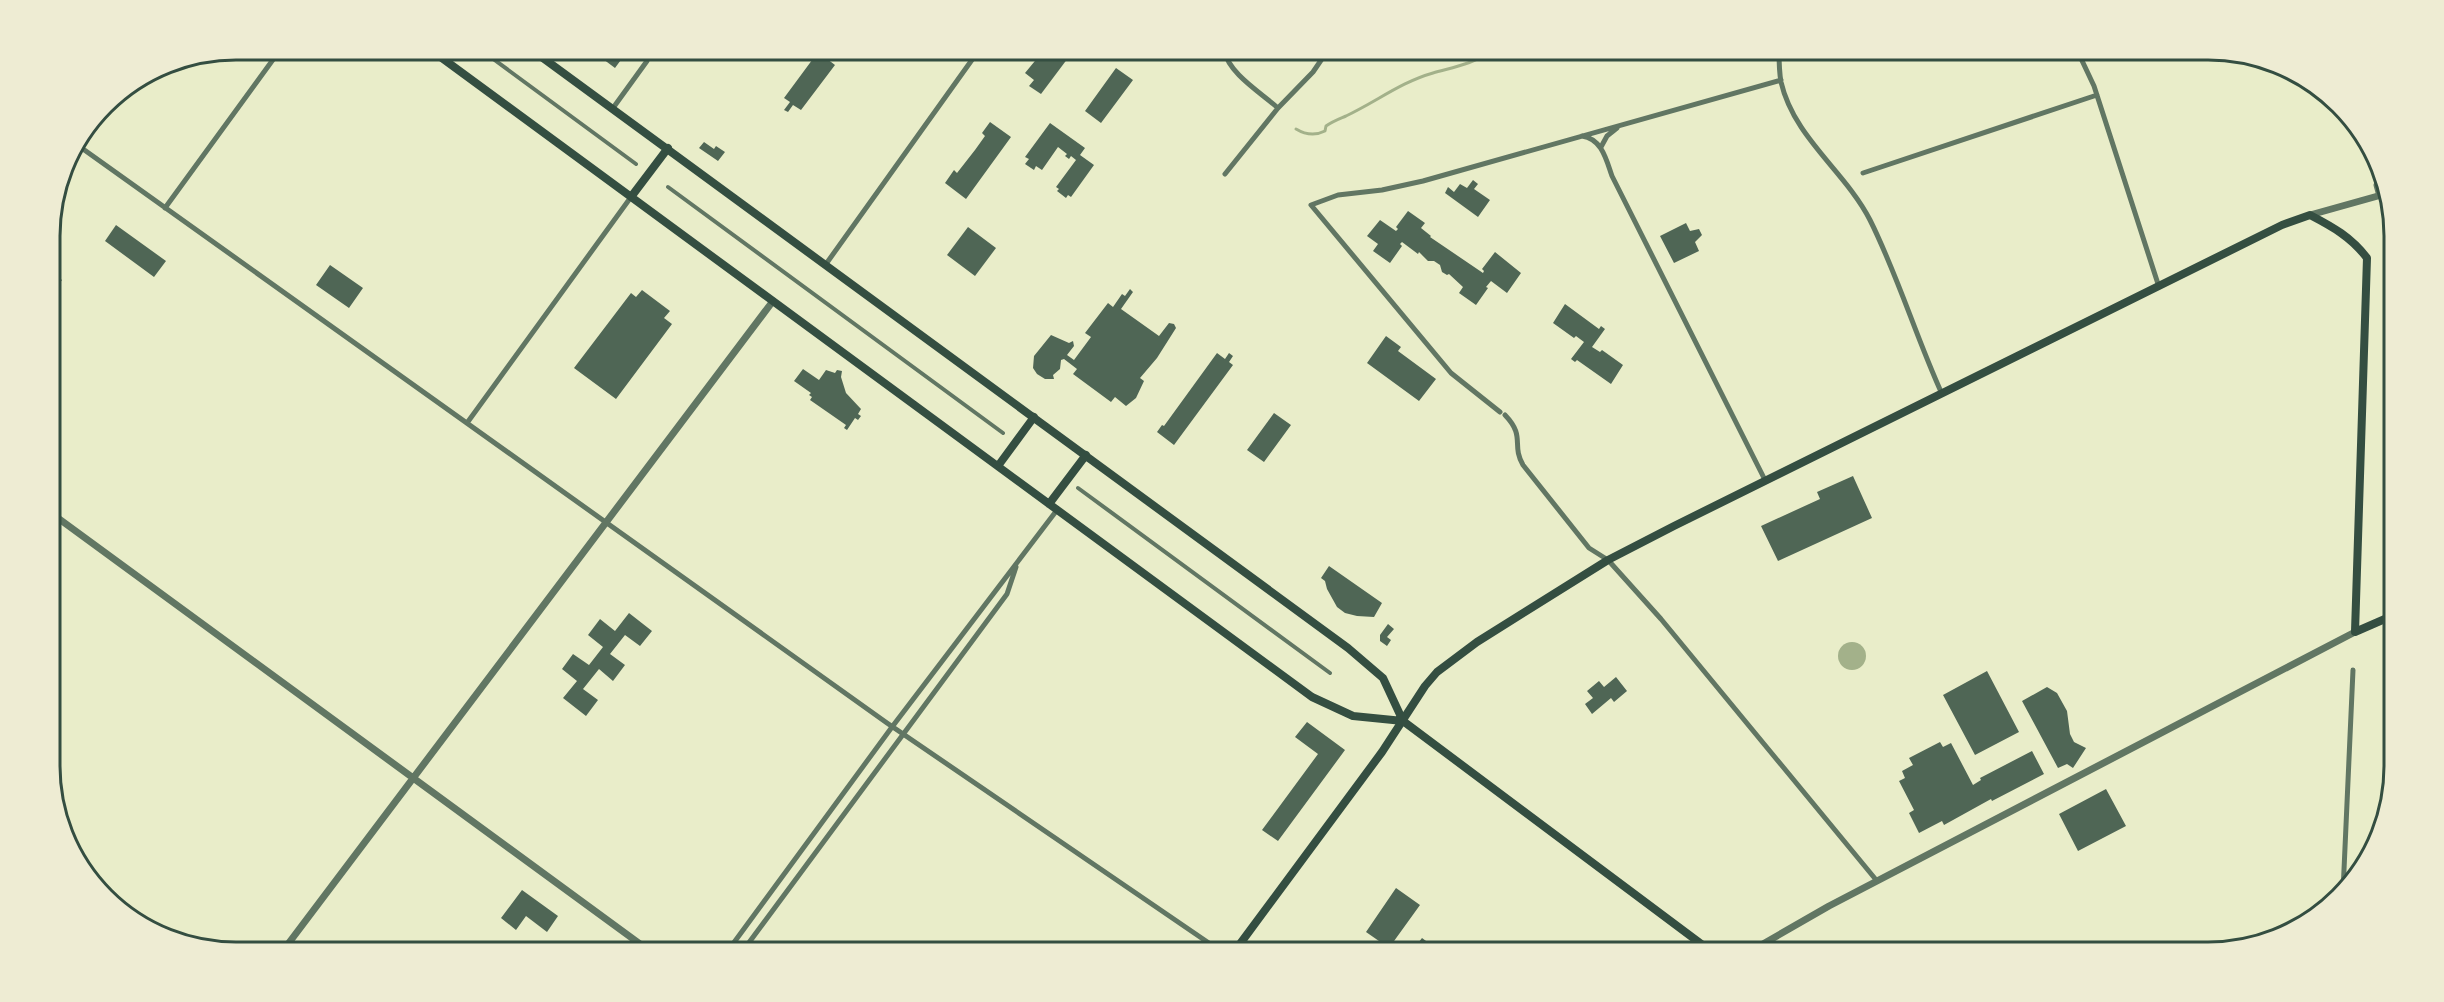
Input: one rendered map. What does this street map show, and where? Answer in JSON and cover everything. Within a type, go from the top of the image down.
[{"type":"main road","points":[[445,60],[1312,697],[1353,716],[1403,721]]},
{"type":"main road","points":[[546,60],[1361,658],[1383,678],[1403,721],[1699,942]]},
{"type":"main road","points":[[631,197],[668,148]]},
{"type":"main road","points":[[1241,942],[1403,721],[1425,686],[1437,672],[1477,642],[1608,560],[2290,221],[2310,215],[2334,227],[2354,241],[2367,258],[2355,632],[2384,619]]},
{"type":"main road","points":[[998,466],[1034,417]]},
{"type":"main road","points":[[1053,507],[1086,455]]},
{"type":"street","points":[[165,208],[273,60]]},
{"type":"street","points":[[495,60],[636,164]]},
{"type":"street","points":[[613,108],[647,60]]},
{"type":"street","points":[[826,264],[972,60]]},
{"type":"street","points":[[1228,60],[1237,72],[1278,108]]},
{"type":"street","points":[[1225,174],[1278,108],[1321,60]]},
{"type":"street","points":[[1780,60],[1781,80],[1792,112],[1816,149],[1869,217],[1942,394]]},
{"type":"street","points":[[2081,60],[2097,95],[2159,287]]},
{"type":"street","points":[[1781,80],[1413,184],[1338,195],[1311,205],[1451,373],[1503,413],[1518,432],[1518,452],[1523,465],[1589,548],[1608,560],[1661,619],[1877,881]]},
{"type":"street","points":[[1863,173],[2097,95]]},
{"type":"street","points":[[1601,147],[1607,136],[1622,125]]},
{"type":"street","points":[[1578,136],[1593,139],[1601,147],[1612,176],[1765,480]]},
{"type":"street","points":[[83,149],[892,727],[1206,942]]},
{"type":"street","points":[[668,187],[1003,433]]},
{"type":"street","points":[[2310,215],[2379,196]]},
{"type":"street","points":[[467,423],[631,197]]},
{"type":"street","points":[[290,942],[773,301]]},
{"type":"street","points":[[1078,488],[1330,673]]},
{"type":"street","points":[[734,942],[892,727],[1019,560],[1053,507]]},
{"type":"street","points":[[60,520],[637,942]]},
{"type":"street","points":[[749,942],[1007,594],[1019,560]]},
{"type":"street","points":[[1767,942],[1877,881],[2355,632]]},
{"type":"street","points":[[2344,877],[2353,670]]},
{"type":"shaded area","points":[[1852,642],[1862,646],[1866,656],[1862,666],[1852,670],[1842,666],[1838,656],[1842,646]]},
{"type":"building","points":[[604,60],[621,60],[615,68]]},
{"type":"building","points":[[812,60],[828,60],[835,65],[801,110],[793,105],[788,112],[784,110],[790,102],[784,98]]},
{"type":"building","points":[[1036,60],[1066,60],[1041,94],[1029,86],[1034,80],[1025,73]]},
{"type":"building","points":[[1116,68],[1133,80],[1101,123],[1085,111]]},
{"type":"building","points":[[990,122],[1011,137],[966,199],[945,183],[954,170],[957,173],[975,150],[985,136],[982,133]]},
{"type":"building","points":[[1050,123],[1085,148],[1080,155],[1094,165],[1071,197],[1068,195],[1066,198],[1057,191],[1059,189],[1056,187],[1076,160],[1071,156],[1069,159],[1065,156],[1067,154],[1058,147],[1042,170],[1036,166],[1034,170],[1025,164],[1029,159],[1025,157]]},
{"type":"building","points":[[704,142],[714,149],[716,146],[725,152],[718,161],[699,148]]},
{"type":"building","points":[[1473,180],[1478,184],[1474,189],[1490,200],[1478,217],[1445,193],[1448,187],[1454,192],[1460,184],[1467,188]]},
{"type":"building","points":[[1408,211],[1425,223],[1421,228],[1430,237],[1483,273],[1482,269],[1495,252],[1521,273],[1507,293],[1491,281],[1476,305],[1459,293],[1463,287],[1449,274],[1442,272],[1440,265],[1434,261],[1428,261],[1419,252],[1418,254],[1402,242],[1400,244],[1402,246],[1390,263],[1373,251],[1378,244],[1367,236],[1380,220],[1396,231],[1398,229],[1396,227]]},
{"type":"building","points":[[1686,223],[1690,231],[1699,229],[1702,235],[1695,242],[1699,251],[1674,263],[1660,236]]},
{"type":"building","points":[[116,225],[166,261],[154,277],[105,241]]},
{"type":"building","points":[[968,227],[996,248],[975,276],[947,255]]},
{"type":"building","points":[[330,265],[363,288],[349,308],[316,285]]},
{"type":"building","points":[[1130,289],[1133,292],[1121,309],[1159,336],[1169,323],[1174,324],[1176,328],[1157,358],[1140,378],[1144,381],[1136,398],[1126,406],[1115,397],[1111,402],[1073,374],[1077,369],[1064,359],[1061,360],[1060,369],[1053,375],[1054,379],[1045,379],[1037,374],[1033,368],[1034,356],[1051,335],[1069,343],[1073,341],[1074,346],[1067,355],[1074,360],[1091,337],[1085,333],[1108,303],[1113,307],[1122,294],[1125,296]]},
{"type":"building","points":[[642,290],[670,311],[664,318],[672,324],[616,399],[574,368],[631,293],[636,297]]},
{"type":"building","points":[[1565,304],[1599,329],[1601,326],[1605,329],[1592,347],[1600,352],[1602,350],[1623,365],[1611,384],[1577,360],[1575,362],[1571,359],[1584,342],[1576,336],[1574,338],[1553,323]]},
{"type":"building","points":[[1386,336],[1401,347],[1398,351],[1436,379],[1419,401],[1367,363]]},
{"type":"building","points":[[1217,353],[1225,359],[1229,353],[1233,356],[1229,362],[1233,365],[1174,445],[1157,432],[1162,425],[1164,426]]},
{"type":"building","points":[[803,369],[819,380],[826,370],[835,373],[837,370],[842,371],[841,377],[846,393],[861,409],[858,414],[861,416],[858,420],[855,418],[847,430],[844,428],[846,425],[810,400],[811,393],[794,381]]},
{"type":"building","points":[[1274,413],[1291,425],[1264,462],[1247,450]]},
{"type":"building","points":[[1853,476],[1872,518],[1778,561],[1761,526],[1820,499],[1817,492]]},
{"type":"building","points":[[1329,566],[1382,603],[1374,617],[1345,613],[1337,607],[1325,581],[1321,578]]},
{"type":"building","points":[[629,613],[652,631],[640,646],[625,635],[610,654],[625,665],[613,681],[599,669],[583,689],[598,700],[586,716],[563,698],[577,681],[562,669],[573,654],[589,665],[603,647],[588,635],[600,619],[615,631]]},
{"type":"building","points":[[1388,624],[1394,629],[1387,637],[1391,640],[1387,646],[1380,641],[1380,635]]},
{"type":"building","points":[[1987,671],[2019,732],[1975,755],[1943,695]]},
{"type":"building","points":[[1616,677],[1627,691],[1614,702],[1611,698],[1592,714],[1585,704],[1593,698],[1587,691],[1599,681],[1604,687]]},
{"type":"building","points":[[2047,687],[2057,693],[2067,711],[2070,734],[2074,742],[2086,748],[2073,768],[2067,764],[2058,768],[2022,701]]},
{"type":"building","points":[[1307,722],[1345,750],[1278,841],[1262,830],[1318,754],[1295,737]]},
{"type":"building","points":[[1940,742],[1943,747],[1951,743],[1973,785],[1981,780],[1980,778],[2032,751],[2044,774],[1992,801],[1991,799],[1944,825],[1942,821],[1919,833],[1909,813],[1914,810],[1899,781],[1905,778],[1902,771],[1913,765],[1909,758]]},
{"type":"building","points":[[2106,789],[2126,826],[2078,851],[2059,814]]},
{"type":"building","points":[[1396,888],[1420,905],[1393,942],[1380,942],[1366,932]]},
{"type":"building","points":[[522,890],[558,916],[547,932],[526,916],[516,930],[501,918]]},
{"type":"waterway","points":[[1296,129],[1303,133],[1321,133],[1331,123],[1410,82],[1475,60]]}]
